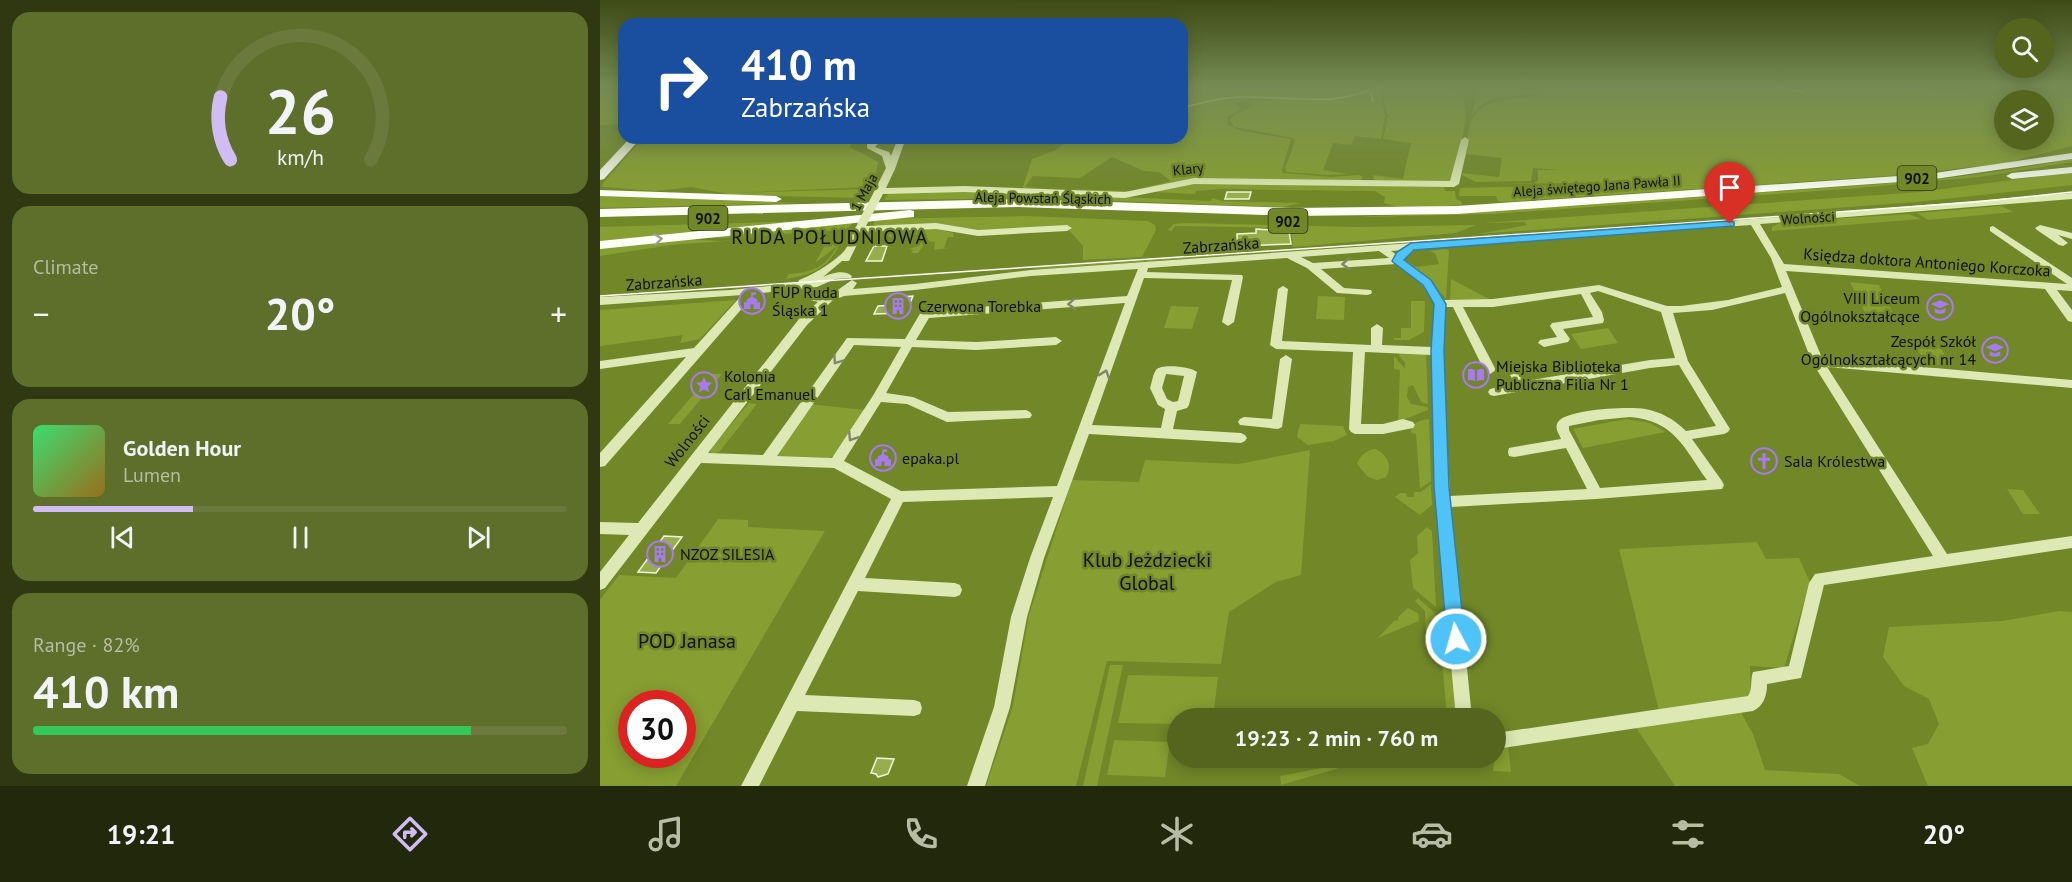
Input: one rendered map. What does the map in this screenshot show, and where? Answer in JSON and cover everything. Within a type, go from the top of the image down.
[{"type":"main road","points":[[600,164],[620,144]]},
{"type":"main road","points":[[600,177],[630,144]]},
{"type":"main road","points":[[1995,169],[2072,148]]},
{"type":"main road","name":"Aleja świętego Jana Pawła II","points":[[1483,213],[1878,181],[1995,169],[2072,156]]},
{"type":"main road","name":"Aleja świętego Jana Pawła II","points":[[1483,213],[1917,187],[2012,176],[2072,165]]},
{"type":"main road","points":[[2012,176],[2072,170]]},
{"type":"main road","points":[[600,193],[944,204]]},
{"type":"main road","points":[[1251,211],[1297,207],[1308,202]]},
{"type":"main road","points":[[1380,202],[1407,208],[1457,210]]},
{"type":"main road","name":"Aleja Powstań Śląskich","points":[[600,213],[944,204],[1065,204],[1251,211],[1347,213],[1457,210],[1483,213]]},
{"type":"main road","name":"Aleja Powstań Śląskich","points":[[600,222],[924,213],[1064,212],[1320,221],[1483,213]]},
{"type":"main road","points":[[600,245],[924,213]]},
{"type":"street","name":"Klary","points":[[879,192],[974,189],[1125,195],[1194,181],[1454,184],[1465,140]]},
{"type":"street","name":"1 Maja","points":[[872,144],[871,148],[886,154],[891,169]]},
{"type":"street","name":"1 Maja","points":[[878,151],[895,144]]},
{"type":"street","name":"1 Maja","points":[[828,278],[846,257],[891,169],[899,144]]},
{"type":"street","name":"Wolności","points":[[1473,242],[2072,196]]},
{"type":"street","points":[[1767,221],[1778,262],[1818,362],[1944,561]]},
{"type":"street","points":[[1754,222],[1778,262]]},
{"type":"street","points":[[860,227],[936,226],[978,233],[1067,228]]},
{"type":"street","points":[[1993,229],[2072,283]]},
{"type":"street","name":"Zabrzańska","points":[[828,278],[866,284],[1007,275],[1141,270],[1290,255],[1473,242]]},
{"type":"street","points":[[1311,266],[1398,261],[1411,247]]},
{"type":"street","points":[[1382,249],[1427,282],[1440,304],[1437,351],[1443,502],[1463,708]]},
{"type":"street","points":[[1290,255],[1311,266],[1341,291],[1367,292]]},
{"type":"street","points":[[789,288],[816,277],[846,257],[850,280],[842,293],[828,299],[814,292],[828,278]]},
{"type":"street","name":"Księdza doktora Antoniego Korczoka","points":[[1778,262],[2072,288]]},
{"type":"street","points":[[976,786],[1002,706],[1019,617],[1032,565],[1086,429],[1141,270],[1238,277],[1228,322]]},
{"type":"street","name":"Zabrzańska","points":[[842,293],[915,287],[1007,275]]},
{"type":"street","points":[[2048,286],[2072,318]]},
{"type":"street","name":"Zabrzańska","points":[[600,301],[789,288],[814,292]]},
{"type":"street","points":[[1440,304],[1493,303],[1599,288],[1672,310],[1706,307],[1789,289]]},
{"type":"street","points":[[1283,289],[1276,345],[1437,351]]},
{"type":"street","points":[[1544,343],[1564,339],[1556,326],[1599,320],[1598,312],[1583,289]]},
{"type":"street","name":"Zabrzańska","points":[[730,293],[747,296],[800,291],[814,292]]},
{"type":"street","name":"Wolności","points":[[803,322],[814,292]]},
{"type":"street","points":[[600,462],[694,352],[747,296]]},
{"type":"street","name":"Wolności","points":[[600,583],[803,322],[828,299]]},
{"type":"street","points":[[836,463],[878,397],[925,315],[1131,299]]},
{"type":"street","points":[[1457,305],[1490,370]]},
{"type":"street","points":[[1672,310],[1682,361],[1724,429],[1683,436]]},
{"type":"street","points":[[1376,349],[1377,328]]},
{"type":"street","points":[[766,461],[851,342],[976,346],[1056,340]]},
{"type":"street","points":[[1359,348],[1355,429],[1383,429],[1403,423],[1409,425]]},
{"type":"street","points":[[600,365],[694,352]]},
{"type":"street","points":[[1244,422],[1278,423],[1286,359]]},
{"type":"street","points":[[1494,392],[1650,364],[1682,361]]},
{"type":"street","points":[[1818,362],[2072,384]]},
{"type":"street","points":[[1516,375],[1523,387]]},
{"type":"street","points":[[878,397],[909,400],[948,417],[1026,415]]},
{"type":"street","points":[[1166,433],[1172,407]]},
{"type":"street","points":[[1443,502],[1469,502],[1596,494],[1717,485],[1678,429],[1647,414],[1622,412],[1569,420],[1563,424],[1563,430],[1569,443],[1596,494]]},
{"type":"street","points":[[1086,429],[1241,438]]},
{"type":"street","points":[[1514,452],[1569,443]]},
{"type":"street","points":[[696,458],[836,463],[899,497],[1061,491]]},
{"type":"street","points":[[750,786],[899,497]]},
{"type":"street","points":[[600,528],[641,529]]},
{"type":"street","points":[[1506,740],[1753,703],[1759,694],[1759,677],[1795,673],[1816,583],[1820,579],[2072,542]]},
{"type":"street","points":[[855,584],[955,590]]},
{"type":"street","points":[[793,704],[914,708]]},
{"type":"green space","points":[[600,122],[618,122],[618,124],[600,125]]},
{"type":"green space","points":[[1188,122],[1228,122],[1228,125],[1242,131],[1291,139],[1283,173],[1363,177],[1360,181],[1190,179],[1127,193],[1061,189],[1131,191],[1171,181],[1159,172],[1144,171],[1112,157],[1080,178],[1033,176],[1025,187],[1052,189],[1024,188],[1032,159],[1056,150],[1064,144],[1188,144]]},
{"type":"green space","points":[[1231,122],[1384,122],[1381,139],[1355,136],[1351,145],[1333,143],[1323,170],[1348,174],[1328,175],[1287,172],[1285,168],[1295,142],[1293,138],[1234,127]]},
{"type":"green space","points":[[1387,122],[1465,122],[1454,178],[1448,183],[1374,180],[1373,175],[1403,179],[1411,143],[1383,139]]},
{"type":"green space","points":[[1471,122],[1994,122],[1994,150],[2054,150],[2054,122],[2072,122],[2072,146],[2006,163],[1901,175],[1502,202],[1498,201],[1496,196],[1459,196],[1460,188],[1583,185],[1577,183],[1508,184],[1534,183],[1538,181],[1538,170],[1561,170],[1533,168],[1531,181],[1476,182],[1462,173],[1499,177],[1502,158],[1466,154]]},
{"type":"green space","points":[[852,144],[850,147],[878,162],[874,183],[870,187],[727,193],[870,189],[865,198],[733,195],[691,187],[655,191],[602,187],[637,145]]},
{"type":"green space","points":[[2072,159],[2072,162],[1978,177],[1847,189],[1492,214],[1351,217],[1480,212],[1923,181],[1997,172]]},
{"type":"green space","points":[[2072,172],[2072,185],[1917,202],[1478,234],[1527,225],[1524,222],[1482,223],[1920,192]]},
{"type":"green space","points":[[1185,183],[1447,186],[1444,188],[1445,191],[1455,191],[1456,199],[1461,201],[1462,205],[1402,207],[1384,203],[1385,197],[1375,191],[1223,189],[1196,191],[1195,194],[1152,192]]},
{"type":"green space","points":[[967,190],[1301,203],[1282,207],[1036,198],[884,200],[889,193]]},
{"type":"green space","points":[[600,196],[799,203],[600,208]]},
{"type":"green space","points":[[2001,206],[2014,212],[1928,220],[1917,213]]},
{"type":"green space","points":[[1909,214],[1921,219],[1772,231],[1772,227],[1782,222]]},
{"type":"green space","points":[[1027,216],[1148,221],[1155,225],[1156,230],[1142,257],[1083,260],[1083,246],[1068,229],[984,231],[936,224],[879,226],[873,224],[875,219]]},
{"type":"green space","points":[[807,221],[600,242],[600,227]]},
{"type":"green space","points":[[854,221],[848,229],[732,238],[688,237]]},
{"type":"green space","points":[[1174,224],[1359,227],[1476,225],[1456,233],[1293,247],[1291,228],[1175,226],[1172,231],[1167,230]]},
{"type":"green space","points":[[932,228],[953,233],[954,237],[948,237],[944,248],[949,248],[934,250],[935,242],[927,241],[918,253],[911,253],[913,250],[909,249],[915,247],[917,241],[923,239],[924,235],[894,234],[892,238],[885,236],[890,230]]},
{"type":"green space","points":[[766,238],[671,245],[600,256],[600,248],[686,239],[721,241]]},
{"type":"green space","points":[[831,243],[839,245],[830,260],[818,270],[786,279],[789,274],[812,270],[823,264],[837,246],[815,263],[825,245]]},
{"type":"green space","points":[[1355,246],[1041,269],[1030,268]]},
{"type":"green space","points":[[1446,249],[1449,251],[1446,299],[1429,278],[1415,267],[1439,264],[1435,253],[1429,251]]},
{"type":"green space","points":[[1451,279],[1489,299],[1450,300]]},
{"type":"green space","points":[[1850,282],[1879,285],[1895,317],[1866,315]]},
{"type":"green space","points":[[1318,296],[1345,297],[1344,320],[1316,319]]},
{"type":"green space","points":[[736,300],[700,339],[680,343],[683,335],[600,346],[600,310]]},
{"type":"green space","points":[[1411,301],[1425,301],[1424,332],[1409,340],[1394,340],[1393,338],[1401,338],[1401,328],[1411,328]]},
{"type":"green space","points":[[1171,306],[1199,307],[1192,329],[1164,328]]},
{"type":"green space","points":[[1608,328],[1618,343],[1581,349],[1571,334]]},
{"type":"green space","points":[[1914,342],[1940,345],[1950,366],[1925,364]]},
{"type":"green space","points":[[1400,353],[1426,354],[1428,404],[1421,402],[1413,385],[1408,387],[1407,397],[1411,404],[1428,407],[1428,410],[1398,422],[1400,370],[1394,369],[1394,356],[1405,369],[1405,363],[1399,356]]},
{"type":"green space","points":[[711,374],[722,374],[680,424],[668,424]]},
{"type":"green space","points":[[749,403],[757,404],[720,451],[712,455],[710,452],[712,447]]},
{"type":"green space","points":[[809,404],[865,410],[835,455],[829,458],[776,456]]},
{"type":"green space","points":[[1429,419],[1431,481],[1420,489],[1416,434],[1411,433],[1411,430],[1416,423]]},
{"type":"green space","points":[[1626,419],[1650,423],[1666,432],[1583,448],[1573,429]]},
{"type":"green space","points":[[1300,424],[1343,426],[1347,435],[1334,441],[1308,445],[1297,437]]},
{"type":"green space","points":[[1376,449],[1386,457],[1389,464],[1386,477],[1377,480],[1368,477],[1357,464],[1364,454]]},
{"type":"green space","name":"Klub Jeżdziecki Global","points":[[1310,450],[1301,575],[1276,582],[1229,612],[1221,664],[1107,661],[1076,786],[986,786],[1013,706],[1029,615],[1072,480],[1139,482],[1145,460],[1238,464]]},
{"type":"green space","points":[[1431,484],[1432,505],[1420,515],[1395,497],[1400,493],[1406,493],[1407,497],[1414,497],[1414,492],[1421,492]]},
{"type":"green space","points":[[2007,489],[2023,490],[2040,514],[2023,514]]},
{"type":"green space","name":"POD Janasa","points":[[718,519],[748,520],[748,527],[825,531],[696,752],[696,690],[618,690],[618,768],[687,768],[676,786],[600,786],[600,600],[619,575],[676,578]]},
{"type":"green space","points":[[1427,527],[1432,531],[1436,607],[1413,588],[1410,560],[1418,553],[1417,536]]},
{"type":"green space","points":[[1757,542],[1766,559],[1799,558],[1810,582],[1784,668],[1750,666],[1751,696],[1659,711],[1619,549]]},
{"type":"green space","points":[[1418,598],[1436,614],[1437,642],[1426,642],[1425,611],[1415,601]]},
{"type":"green space","points":[[1408,608],[1418,613],[1419,621],[1378,638],[1394,621],[1398,620],[1398,617]]},
{"type":"green space","points":[[2059,611],[2072,612],[2072,786],[1928,786],[1912,748],[1928,744],[1939,724],[1929,699],[1904,686],[1883,657],[1889,627],[2002,621]]},
{"type":"green space","points":[[1443,652],[1449,656],[1453,663],[1459,708],[1446,708],[1442,661],[1434,660],[1438,653]]},
{"type":"green space","points":[[1110,665],[1123,665],[1097,786],[1083,786]]},
{"type":"green space","points":[[1128,675],[1218,677],[1214,708],[1167,708],[1167,724],[1118,723]]},
{"type":"green space","points":[[1739,709],[1753,734],[1765,770],[1839,774],[1860,786],[1675,786],[1635,726]]},
{"type":"green space","points":[[1114,740],[1167,742],[1165,777],[1107,775]]},
{"type":"green space","points":[[1506,745],[1508,745],[1511,772],[1493,771],[1493,768],[1506,768]]},
{"type":"green space","points":[[1322,768],[1340,768],[1281,785],[1280,776]]},
{"type":"building","points":[[1227,192],[1251,192],[1249,199],[1225,199]]},
{"type":"building","points":[[1256,229],[1289,231],[1291,244],[1237,246],[1237,234],[1256,233]]},
{"type":"building","points":[[874,246],[887,246],[882,261],[866,261]]},
{"type":"building","name":"Czerwona Torebka","points":[[913,296],[906,313],[874,314],[878,306],[897,305],[900,297]]},
{"type":"building","name":"NZOZ SILESIA","points":[[664,536],[682,537],[656,573],[638,572]]},
{"type":"building","points":[[877,758],[894,759],[888,774],[878,777],[871,773]]},
{"type":"tram line","points":[[600,296],[1671,224],[1976,202],[2072,192]]},
{"type":"place","name":"FUP Ruda Śląska 1","points":[[752,301]]},
{"type":"place","name":"Czerwona Torebka","points":[[898,306]]},
{"type":"place","name":"VIII Liceum Ogólnokształcące","points":[[1940,307]]},
{"type":"place","name":"Zespół Szkół Ogólnokształcących nr 14","points":[[1995,350]]},
{"type":"place","name":"Miejska Biblioteka Publiczna Filia Nr 1","points":[[1476,375]]},
{"type":"place","name":"Kolonia Carl Emanuel","points":[[704,385]]},
{"type":"place","name":"epaka.pl","points":[[883,458]]},
{"type":"place","name":"Sala Królestwa","points":[[1764,461]]},
{"type":"place","name":"NZOZ SILESIA","points":[[660,554]]},
{"type":"district","name":"RUDA POŁUDNIOWA","points":[[830,237]]},
{"type":"route","points":[[1456,639],[1442,487],[1437,351],[1440,304],[1427,282],[1398,261],[1401,255],[1411,247],[1730,224]]}]
